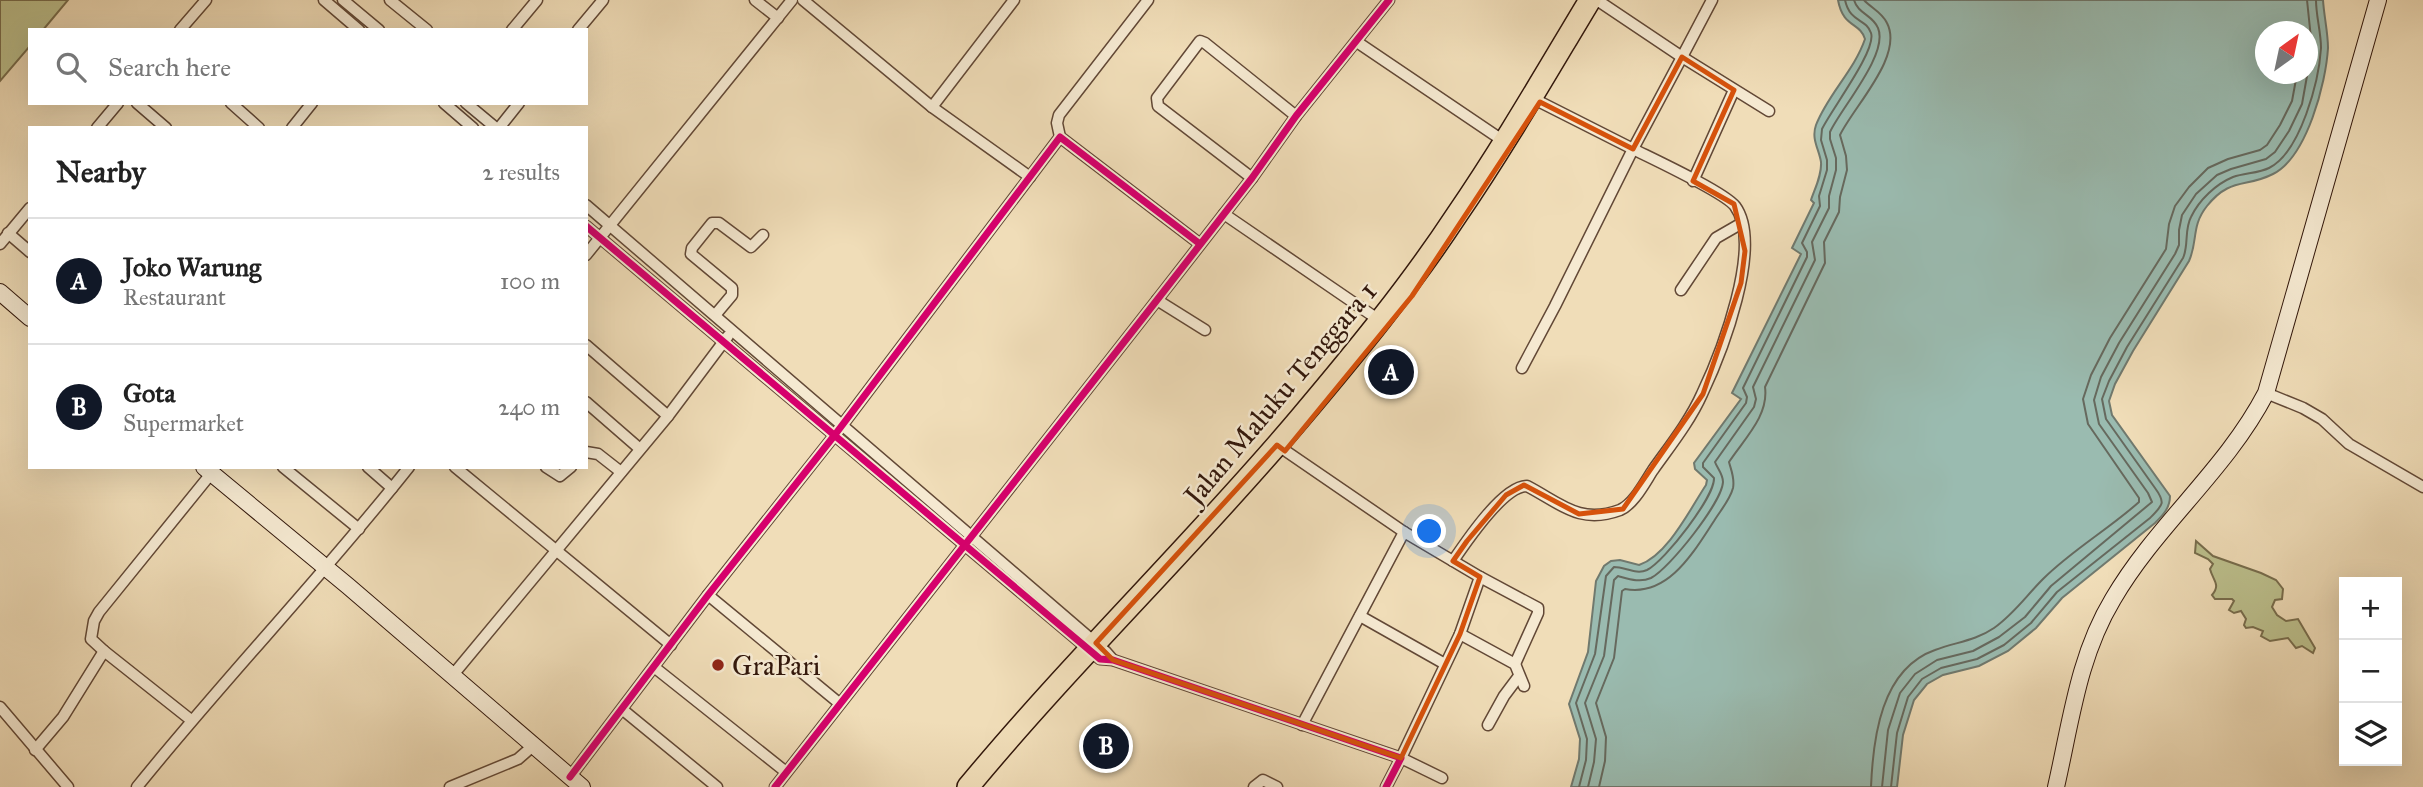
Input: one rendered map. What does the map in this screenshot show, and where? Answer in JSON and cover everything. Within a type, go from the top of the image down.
[{"type":"highway","name":"Jalan Maluku Tenggara 1","points":[[984,787],[1101,653],[1129,610],[1281,448],[1419,285],[1488,186],[1540,102],[1597,1]]},
{"type":"highway","name":"Jalan Maluku Tenggara 1","points":[[1281,448],[1455,219],[1597,1]]},
{"type":"highway","name":"Jalan Maluku Tenggara 1","points":[[968,787],[1101,653]]},
{"type":"street","points":[[182,28],[206,0]]},
{"type":"street","points":[[324,0],[357,28]]},
{"type":"street","points":[[343,0],[356,4],[376,28]]},
{"type":"street","points":[[390,0],[425,28]]},
{"type":"street","points":[[514,28],[537,0]]},
{"type":"street","points":[[580,28],[603,0]]},
{"type":"street","points":[[755,0],[778,18]]},
{"type":"street","points":[[588,253],[792,0]]},
{"type":"street","points":[[803,0],[932,107],[1030,177]]},
{"type":"street","points":[[932,107],[1014,0]]},
{"type":"street","points":[[1148,0],[1059,116],[1057,123],[1060,137],[1200,244]]},
{"type":"street","points":[[775,787],[1389,0]]},
{"type":"street","points":[[1522,368],[1712,0]]},
{"type":"street","points":[[2056,787],[2075,691],[2093,639],[2114,596],[2238,440],[2266,393],[2378,0]]},
{"type":"street","points":[[1597,1],[1769,111]]},
{"type":"street","points":[[1252,178],[1158,106],[1157,98],[1200,41],[1296,116]]},
{"type":"street","points":[[1357,42],[1505,142]]},
{"type":"street","points":[[1693,181],[1734,90]]},
{"type":"street","points":[[1453,561],[1506,495],[1521,486],[1527,486],[1579,514],[1595,515],[1627,506],[1703,394],[1741,283],[1745,250],[1742,223],[1736,208],[1729,201],[1540,102]]},
{"type":"street","points":[[99,126],[116,105]]},
{"type":"street","points":[[139,105],[164,126]]},
{"type":"street","points":[[233,105],[257,126]]},
{"type":"street","points":[[294,126],[310,105]]},
{"type":"street","points":[[446,105],[470,126]]},
{"type":"street","points":[[469,105],[495,126]]},
{"type":"street","points":[[499,126],[517,105]]},
{"type":"street","points":[[191,720],[104,651],[91,639],[91,632],[96,617],[210,469],[576,782],[623,710],[708,595],[842,426],[1060,137]]},
{"type":"street","points":[[588,207],[716,314],[969,541],[1101,653],[1401,758],[1442,778]]},
{"type":"street","points":[[0,244],[28,210]]},
{"type":"street","points":[[1224,214],[1379,320]]},
{"type":"street","points":[[716,314],[733,295],[732,288],[691,254],[692,248],[712,223],[719,223],[751,247],[763,234]]},
{"type":"street","points":[[1681,290],[1716,238],[1742,223]]},
{"type":"street","points":[[588,228],[834,436],[969,541]]},
{"type":"street","points":[[9,233],[28,250]]},
{"type":"street","points":[[0,292],[28,316]]},
{"type":"street","points":[[1157,300],[1205,330]]},
{"type":"street","points":[[452,676],[668,416],[733,329]]},
{"type":"street","points":[[588,347],[668,416]]},
{"type":"street","points":[[2266,393],[2304,408],[2322,419],[2349,444],[2423,487]]},
{"type":"street","points":[[588,404],[640,449]]},
{"type":"street","points":[[1281,448],[1404,532],[1538,608],[1515,664]]},
{"type":"street","points":[[588,452],[598,454],[621,472]]},
{"type":"street","points":[[285,469],[359,529]]},
{"type":"street","points":[[370,469],[392,488]]},
{"type":"street","points":[[137,787],[191,720],[359,529],[407,469]]},
{"type":"street","points":[[457,469],[671,645]]},
{"type":"street","points":[[549,469],[560,476],[569,469]]},
{"type":"street","points":[[1302,725],[1404,532]]},
{"type":"street","points":[[1386,787],[1460,634],[1480,577]]},
{"type":"street","points":[[708,595],[839,703]]},
{"type":"street","points":[[1360,616],[1445,664]]},
{"type":"street","points":[[1460,634],[1515,664],[1522,681],[1507,692],[1489,725]]},
{"type":"street","points":[[35,750],[63,717],[104,651]]},
{"type":"street","points":[[654,667],[786,772]]},
{"type":"street","points":[[0,707],[68,787]]},
{"type":"street","points":[[623,710],[717,787]]},
{"type":"street","points":[[450,787],[518,759],[534,745]]},
{"type":"street","points":[[1254,787],[1263,780],[1277,787]]},
{"type":"highlighted area","points":[[1682,57],[1734,90],[1693,181],[1734,204],[1745,251],[1741,283],[1703,394],[1623,509],[1579,514],[1524,485],[1506,495],[1467,541],[1453,561],[1480,577],[1460,634],[1401,758],[1113,660],[1096,643],[1277,445],[1285,451],[1412,296],[1540,102],[1633,149]]},
{"type":"green space","points":[[0,0],[68,0],[45,28],[28,28],[28,48],[0,81]]},
{"type":"green space","points":[[2196,541],[2213,556],[2276,580],[2283,589],[2282,599],[2275,600],[2272,607],[2277,615],[2286,621],[2298,619],[2315,648],[2313,653],[2302,646],[2296,648],[2288,638],[2270,641],[2261,636],[2263,631],[2253,627],[2246,628],[2246,619],[2241,611],[2234,613],[2229,610],[2234,601],[2232,599],[2215,599],[2212,595],[2216,585],[2210,569],[2213,564],[2195,553]]},
{"type":"water","points":[[1838,0],[2323,0],[2328,48],[2319,99],[2296,152],[2273,174],[2231,187],[2207,206],[2199,220],[2189,261],[2133,351],[2109,401],[2112,415],[2170,496],[2166,511],[2155,523],[2062,598],[2036,628],[2008,651],[1979,666],[1943,675],[1927,684],[1914,700],[1903,735],[1897,787],[1571,787],[1579,759],[1580,739],[1569,704],[1588,652],[1596,581],[1604,566],[1611,561],[1620,560],[1639,565],[1650,560],[1669,542],[1706,485],[1707,480],[1695,469],[1694,463],[1741,399],[1732,393],[1801,254],[1792,248],[1814,203],[1811,200],[1821,167],[1815,139],[1816,125],[1865,39],[1844,16]]},
{"type":"cycle path","points":[[775,787],[1389,0]]},
{"type":"cycle path","points":[[570,777],[708,595],[834,436],[1060,137],[1200,244]]},
{"type":"cycle path","points":[[588,228],[1100,659],[1113,660],[1401,758],[1386,787]]},
{"type":"place","name":"Joko Warung","points":[[1391,372]]},
{"type":"place","name":"GraPari","points":[[718,665]]},
{"type":"place","name":"Gota","points":[[1106,746]]}]
